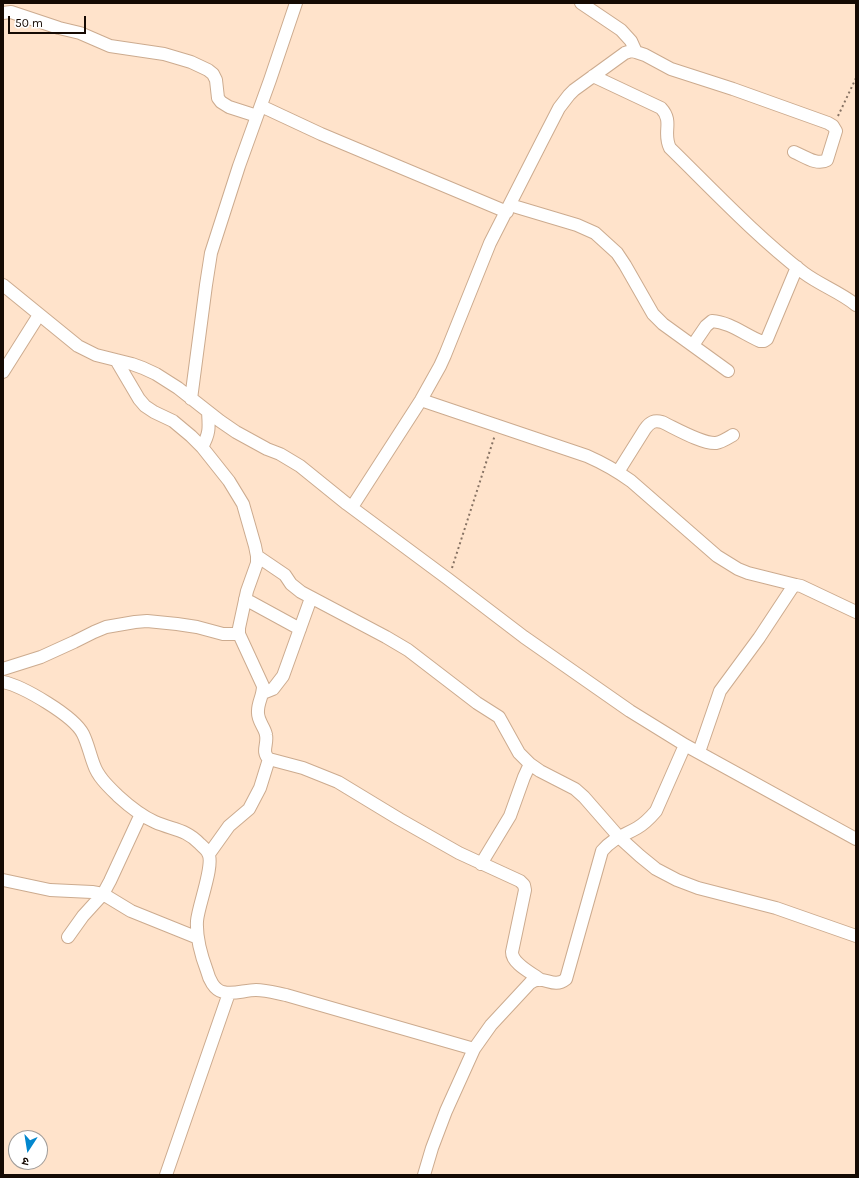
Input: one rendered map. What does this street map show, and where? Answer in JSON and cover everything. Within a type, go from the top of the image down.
[{"type":"street","points":[[191,399],[211,253],[239,166],[296,3]]},
{"type":"street","points":[[581,3],[622,30],[631,41],[636,52]]},
{"type":"street","points":[[3,13],[11,12],[80,33],[110,46],[164,54],[191,62],[208,70],[212,74],[216,80],[218,98],[225,105],[259,111],[508,208],[587,229],[604,240],[617,253],[653,314],[663,324],[728,371]]},
{"type":"street","points":[[352,508],[421,400],[445,355],[483,260],[541,143],[560,108],[569,95],[625,53],[631,51],[636,52],[671,69],[828,123],[833,126],[836,131],[827,160],[823,162],[818,162],[794,152]]},
{"type":"street","points":[[593,76],[661,108],[667,114],[668,120],[666,141],[670,148],[767,242],[806,274],[856,305]]},
{"type":"street","points":[[693,345],[706,326],[712,321],[718,321],[760,341],[767,339],[797,267]]},
{"type":"street","points":[[3,285],[78,346],[96,355],[143,368],[156,374],[178,388],[208,412],[245,437],[280,454],[294,463],[489,611],[630,711],[685,745],[856,838]]},
{"type":"street","points":[[3,372],[39,315]]},
{"type":"street","points":[[116,360],[132,388],[145,406],[173,421],[202,447],[229,481],[243,504],[257,556],[257,563],[245,599],[239,634],[263,686],[258,716],[266,732],[266,756],[269,759],[303,768],[338,782],[459,853],[515,878],[524,885],[512,957],[520,965],[541,980]]},
{"type":"street","points":[[421,400],[587,456],[606,465],[631,481],[727,563],[748,573],[801,586],[856,612]]},
{"type":"street","points":[[202,447],[207,438],[209,424],[208,412]]},
{"type":"street","points":[[618,472],[645,429],[650,423],[656,421],[662,422],[703,441],[711,443],[718,443],[733,435]]},
{"type":"street","points":[[257,556],[285,575],[295,588],[408,650],[477,702],[500,717],[519,753],[530,764],[575,790],[584,797],[619,837],[656,869],[677,880],[698,888],[776,908],[856,936]]},
{"type":"street","points":[[699,752],[720,691],[760,638],[792,588],[796,585]]},
{"type":"street","points":[[263,693],[273,688],[283,676],[311,598]]},
{"type":"street","points":[[245,599],[300,630]]},
{"type":"street","points":[[3,669],[40,657],[69,645],[94,632],[135,622],[147,621],[177,624],[197,627],[223,634],[239,634]]},
{"type":"street","points":[[3,682],[16,686],[34,695],[55,708],[77,725],[82,732],[98,774],[122,800],[135,811],[155,822],[185,832],[193,837],[209,854],[210,864],[197,920],[198,938],[202,959],[208,976],[215,987],[221,992],[229,993],[256,990],[286,995],[474,1048]]},
{"type":"street","points":[[424,1175],[432,1148],[446,1111],[474,1048],[491,1026],[534,980],[561,983],[566,979],[602,851],[609,842],[638,828],[656,811],[685,745]]},
{"type":"street","points":[[209,854],[229,826],[249,809],[260,788],[269,759]]},
{"type":"street","points":[[481,864],[510,816],[524,776],[530,764]]},
{"type":"street","points":[[68,937],[82,916],[103,894],[141,814]]},
{"type":"street","points":[[3,880],[50,890],[103,894],[131,910],[198,938]]},
{"type":"street","points":[[166,1175],[229,993]]},
{"type":"path","points":[[833,126],[856,78]]},
{"type":"path","points":[[448,579],[498,426]]}]
